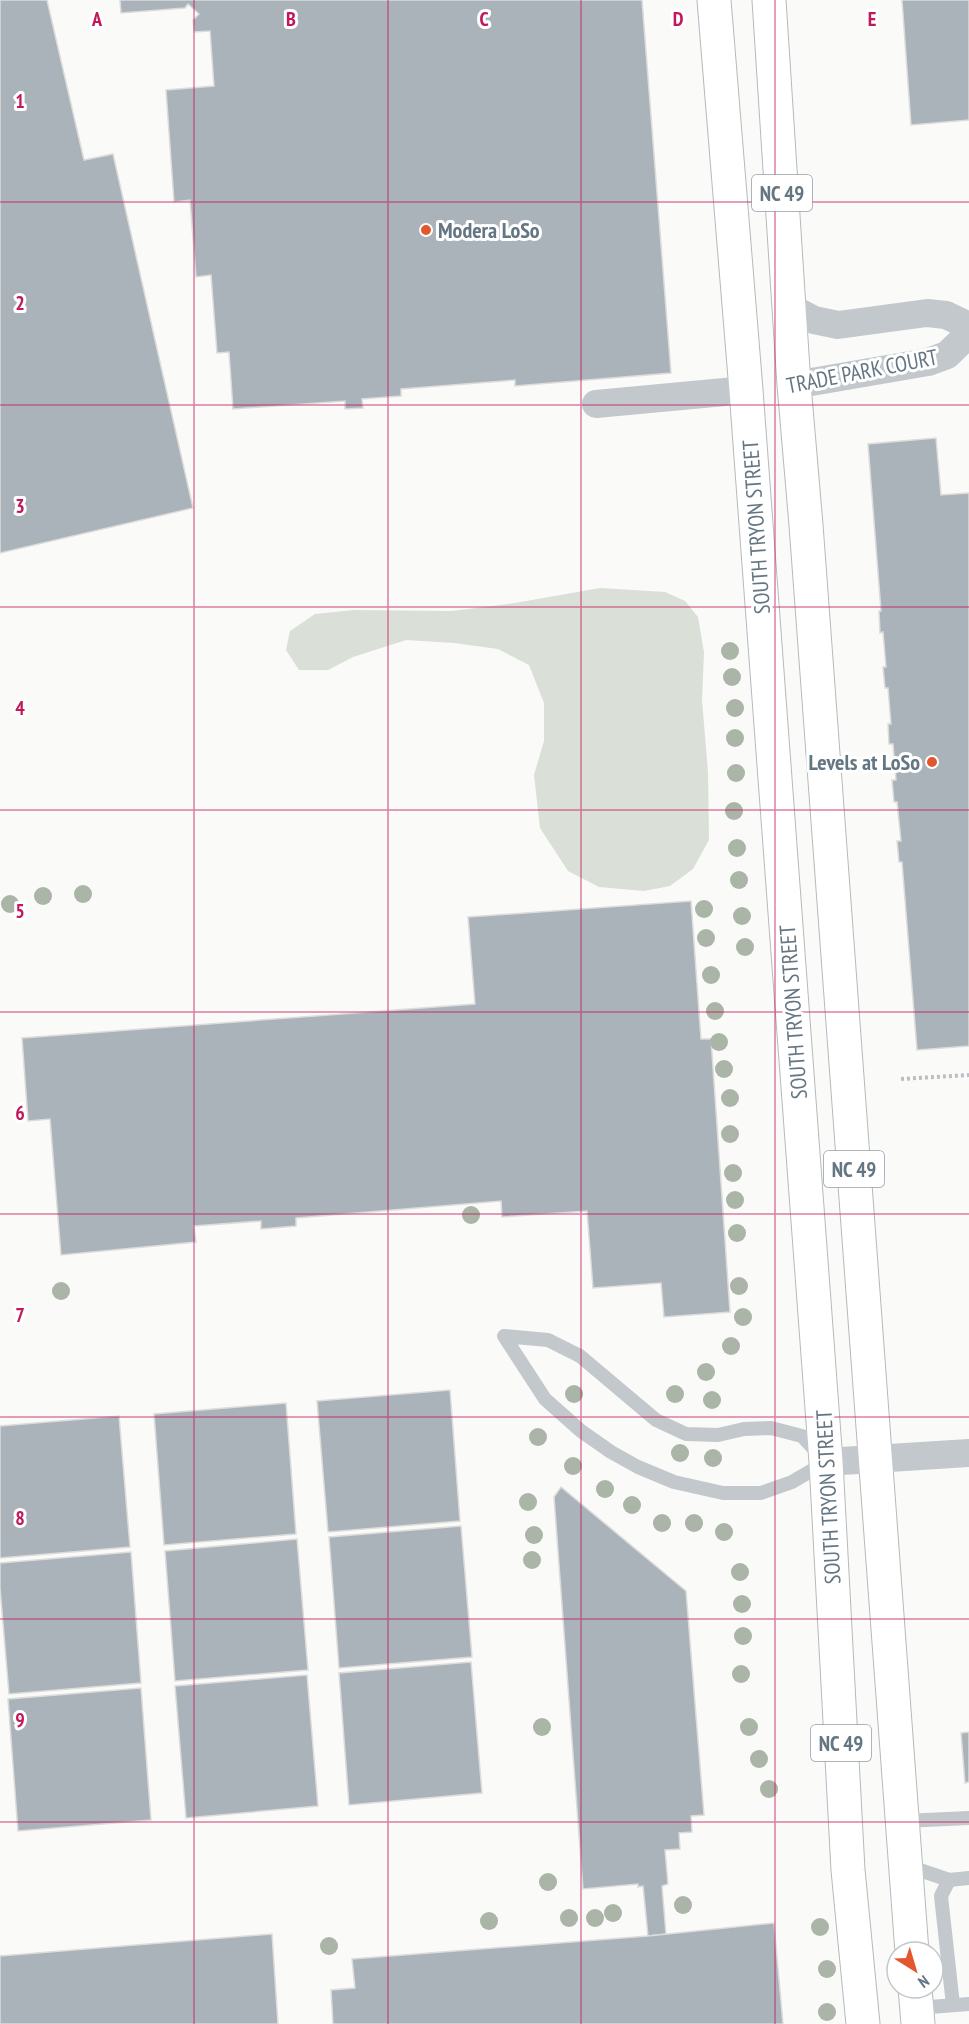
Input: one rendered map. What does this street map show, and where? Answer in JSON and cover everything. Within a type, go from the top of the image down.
[{"type":"main road","name":"SOUTH TRYON STREET","points":[[714,0],[746,390],[826,1462],[848,1870],[863,2024]]},
{"type":"main road","name":"NC 49","points":[[769,0],[794,385],[911,1940]]},
{"type":"main road","name":"TRADE PARK COURT","points":[[746,390],[794,385]]},
{"type":"street","name":"TRADE PARK COURT","points":[[789,307],[814,320],[838,325],[927,313],[946,315],[969,326]]},
{"type":"street","name":"TRADE PARK COURT","points":[[794,385],[928,362],[947,355],[969,334]]},
{"type":"street","points":[[597,404],[746,390]]},
{"type":"street","points":[[826,1462],[969,1453]]},
{"type":"lane","points":[[504,1336],[548,1340],[580,1356],[656,1420],[686,1434],[718,1435],[771,1428],[802,1436],[826,1462],[792,1482],[761,1493],[723,1493],[674,1482],[638,1467],[581,1431],[545,1399],[504,1336]]},
{"type":"lane","points":[[903,1821],[969,1818]]},
{"type":"lane","points":[[905,1865],[949,1880],[969,1878]]},
{"type":"lane","points":[[949,1880],[941,1896],[953,2005]]},
{"type":"lane","points":[[917,2007],[969,2004]]},
{"type":"path","points":[[901,1079],[969,1075]]},
{"type":"shaded area","points":[[600,588],[665,592],[685,601],[698,617],[704,652],[702,700],[708,772],[709,840],[693,869],[670,886],[644,891],[599,887],[568,871],[540,828],[534,775],[544,741],[544,703],[529,665],[498,649],[406,640],[353,657],[328,670],[299,670],[286,650],[290,631],[315,614],[354,610],[452,611]]},
{"type":"building","points":[[0,0],[47,0],[84,160],[113,154],[193,508],[0,553]]},
{"type":"building","name":"Modera LoSo","points":[[120,0],[642,0],[671,373],[515,386],[515,380],[401,389],[401,396],[362,399],[363,408],[345,409],[345,401],[233,409],[229,352],[217,353],[211,275],[196,277],[190,200],[174,202],[166,90],[214,86],[210,31],[194,32],[193,20],[199,14],[188,4],[185,8],[121,13]]},
{"type":"building","points":[[902,0],[969,0],[969,120],[911,125]]},
{"type":"building","name":"Levels at LoSo","points":[[936,438],[941,495],[969,493],[969,1046],[917,1050],[902,862],[899,862],[897,841],[901,841],[892,780],[896,780],[893,744],[889,744],[888,724],[891,724],[888,688],[885,688],[883,667],[886,667],[883,632],[880,633],[879,611],[881,611],[868,444]]},
{"type":"building","points":[[691,901],[701,1039],[711,1039],[730,1312],[664,1317],[661,1283],[593,1288],[587,1211],[502,1217],[501,1201],[296,1218],[296,1226],[261,1229],[261,1221],[194,1226],[196,1242],[61,1255],[50,1119],[28,1121],[22,1038],[475,1004],[468,917]]},
{"type":"building","points":[[450,1390],[460,1521],[328,1532],[317,1401]]},
{"type":"building","points":[[286,1403],[296,1534],[164,1545],[154,1414]]},
{"type":"building","points":[[119,1416],[130,1547],[0,1558],[0,1426]]},
{"type":"building","points":[[561,1487],[686,1591],[704,1815],[691,1816],[692,1832],[679,1833],[680,1849],[665,1850],[668,1884],[662,1886],[666,1934],[648,1936],[643,1886],[638,1887],[638,1884],[583,1889],[554,1497]]},
{"type":"building","points":[[461,1526],[472,1657],[339,1668],[329,1537]]},
{"type":"building","points":[[297,1539],[308,1670],[175,1681],[165,1551]]},
{"type":"building","points":[[131,1552],[141,1683],[9,1694],[0,1563]]},
{"type":"building","points":[[471,1662],[482,1793],[349,1805],[339,1673]]},
{"type":"building","points":[[307,1675],[318,1806],[186,1818],[175,1686]]},
{"type":"building","points":[[141,1688],[151,1820],[18,1831],[8,1699]]},
{"type":"building","points":[[969,1732],[969,1782],[965,1783],[961,1733]]},
{"type":"building","points":[[774,1923],[783,2024],[333,2024],[331,1990],[355,1988],[352,1959],[648,1936]]},
{"type":"building","points":[[272,1934],[278,2024],[0,2024],[0,1956]]},
{"type":"place","name":"Modera LoSo","points":[[426,230]]},
{"type":"place","name":"Levels at LoSo","points":[[932,762]]}]
